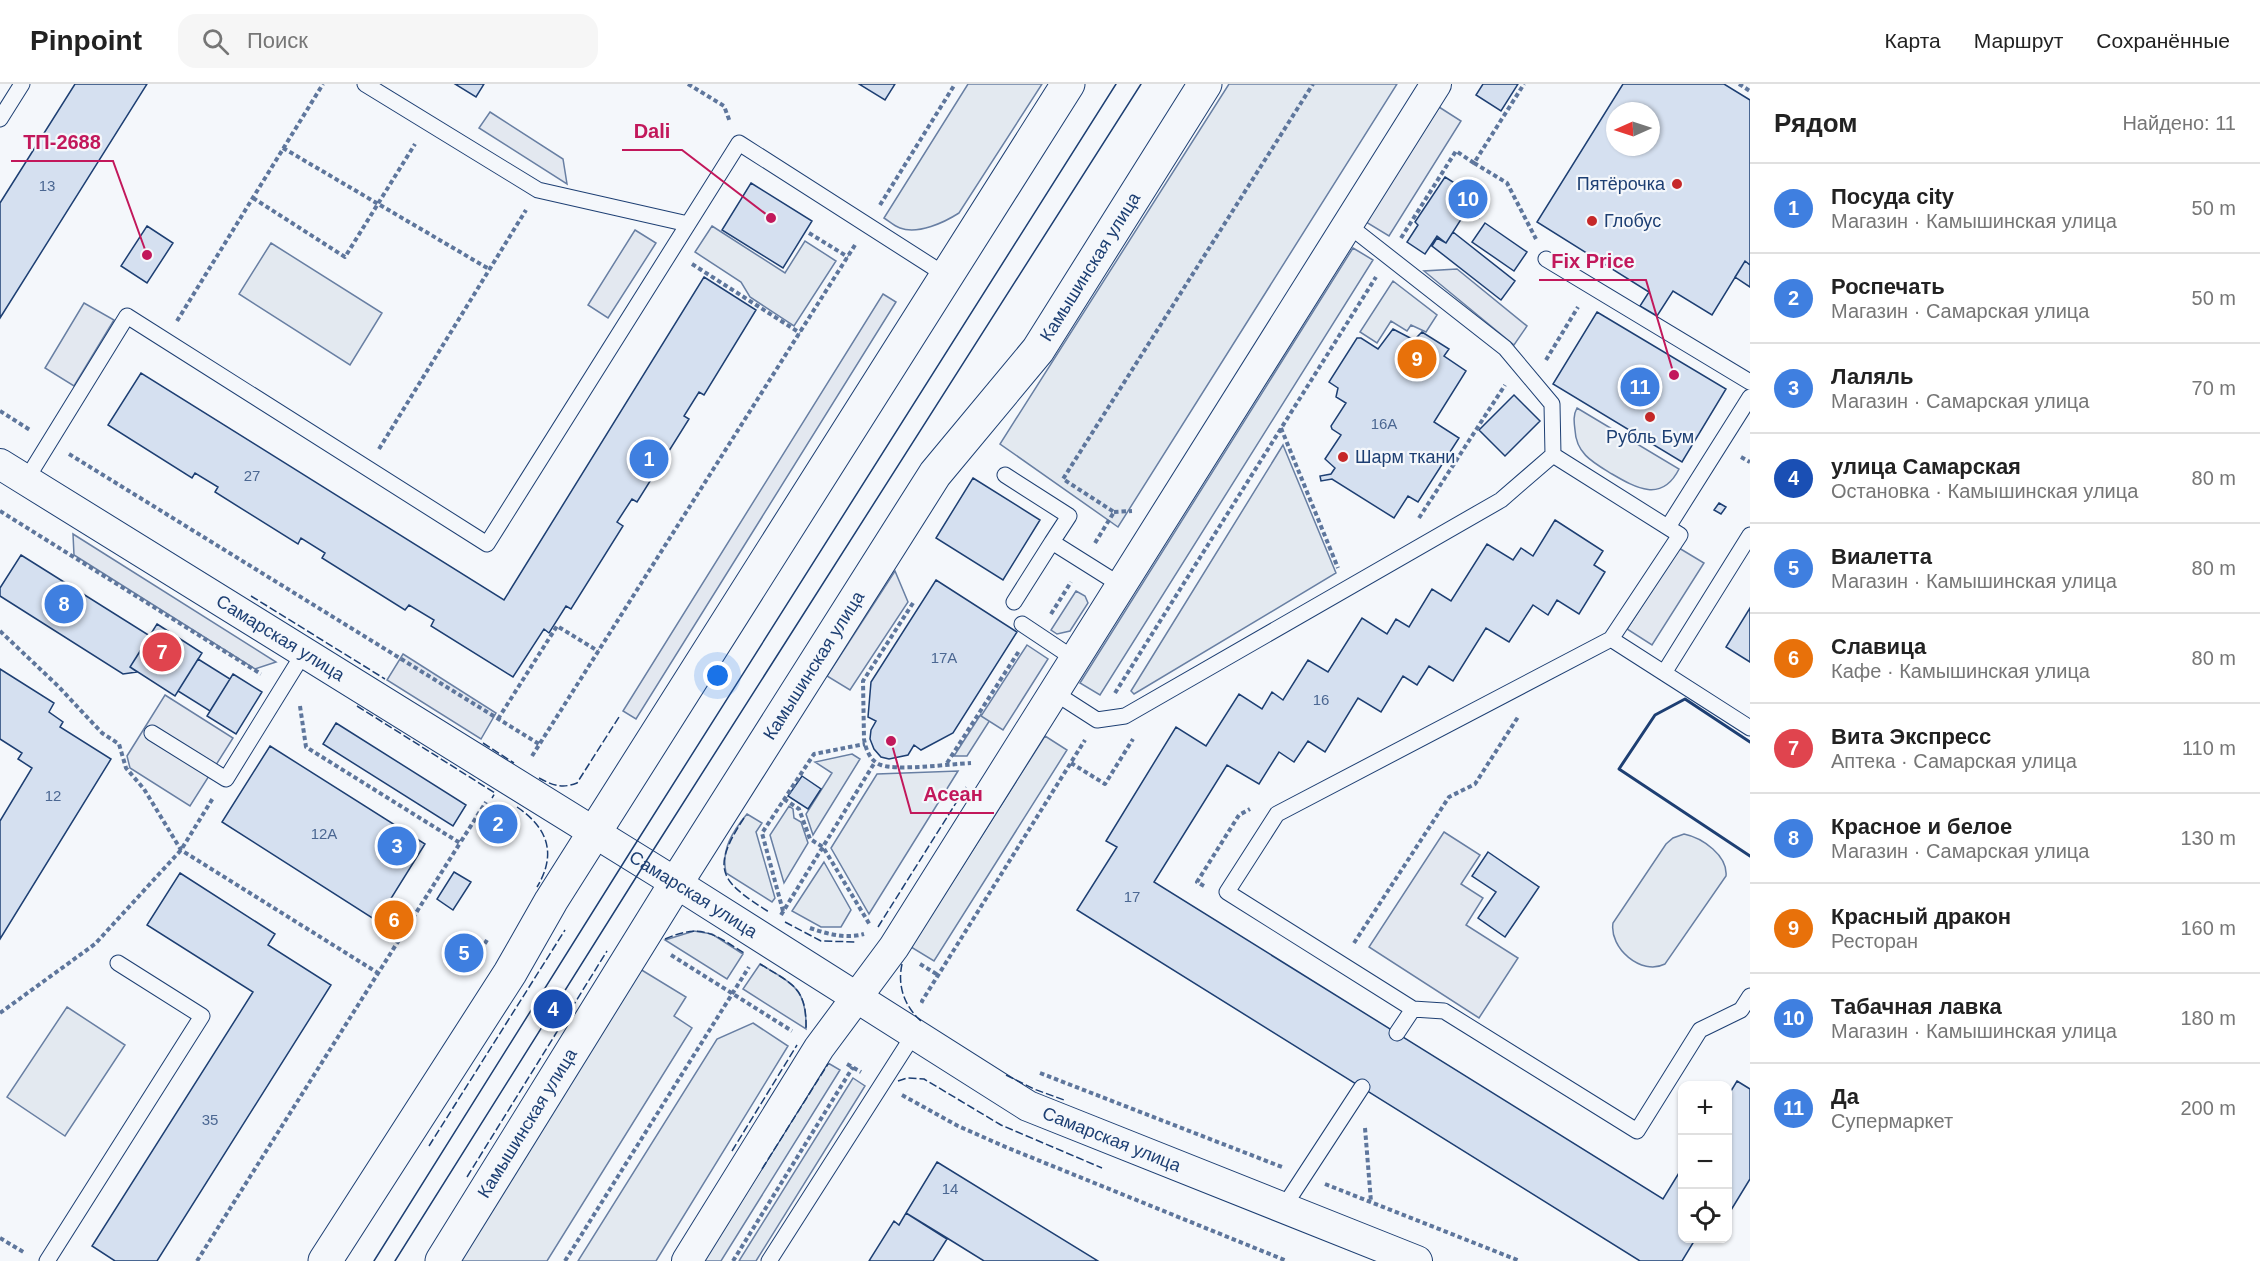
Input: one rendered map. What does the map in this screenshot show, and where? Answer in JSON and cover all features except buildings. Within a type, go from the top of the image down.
[{"type":"main road","points":[[325,1261],[510,973],[551,901],[1068,84]]},
{"type":"main road","name":"Камышинская улица","points":[[442,1261],[676,883],[935,474],[1038,350],[1205,84]]},
{"type":"street","points":[[687,1261],[819,1048],[894,947],[1436,84]]},
{"type":"street","name":"Самарская улица","points":[[0,464],[595,832],[1028,1106],[1417,1261]]},
{"type":"lane","points":[[0,119],[22,84]]},
{"type":"lane","points":[[365,84],[538,190],[688,224]]},
{"type":"lane","points":[[26,480],[127,316],[487,544],[739,143],[947,276]]},
{"type":"lane","points":[[1348,225],[1505,348],[1519,363],[1552,404],[1553,455]]},
{"type":"lane","points":[[1546,259],[1750,382]]},
{"type":"lane","points":[[1668,527],[1750,397]]},
{"type":"lane","points":[[1553,455],[1680,535],[1611,639],[1277,814],[1227,892],[1413,1009],[1444,1011],[1637,1131],[1700,1030],[1741,1010],[1750,996]]},
{"type":"lane","points":[[1055,693],[1097,720],[1125,716],[1501,500],[1553,455]]},
{"type":"lane","points":[[1005,475],[1069,516],[1014,602]]},
{"type":"lane","points":[[1664,673],[1750,535]]},
{"type":"lane","points":[[1052,543],[1122,586]]},
{"type":"lane","points":[[1030,630],[1076,660]]},
{"type":"lane","points":[[1611,639],[1750,728]]},
{"type":"lane","points":[[152,734],[226,779],[304,651]]},
{"type":"lane","points":[[47,1261],[202,1016],[118,963]]},
{"type":"lane","points":[[1397,1033],[1413,1009]]},
{"type":"lane","points":[[770,1261],[914,1034]]},
{"type":"lane","points":[[1283,1208],[1362,1087]]},
{"type":"path","points":[[166,340],[323,84]]},
{"type":"path","points":[[688,84],[724,106],[739,143]]},
{"type":"path","points":[[529,761],[955,84]]},
{"type":"path","points":[[946,764],[1030,630],[1083,562],[1114,512],[1062,479],[1313,84]]},
{"type":"path","points":[[1474,163],[1524,84]]},
{"type":"path","points":[[1739,84],[1750,91]]},
{"type":"path","points":[[253,198],[345,257],[428,123]]},
{"type":"path","points":[[283,148],[489,270]]},
{"type":"path","points":[[931,1007],[922,1001],[1456,151],[1507,183],[1546,259]]},
{"type":"path","points":[[368,467],[538,190]]},
{"type":"path","points":[[809,233],[848,257]]},
{"type":"path","points":[[672,251],[800,333]]},
{"type":"path","points":[[1533,381],[1591,286]]},
{"type":"path","points":[[1415,523],[1519,363]]},
{"type":"path","points":[[0,411],[539,744]]},
{"type":"path","points":[[1281,428],[1340,574]]},
{"type":"path","points":[[913,603],[863,681],[865,744],[869,756],[875,762],[892,768],[970,764]]},
{"type":"path","points":[[498,719],[557,626],[598,651]]},
{"type":"path","points":[[0,631],[58,686],[102,733],[119,744],[126,768],[144,789],[181,850],[378,973]]},
{"type":"path","points":[[1341,963],[1449,797],[1475,784],[1546,673]]},
{"type":"path","points":[[1118,688],[1125,693]]},
{"type":"path","points":[[792,917],[783,912],[762,833],[814,754],[865,744]]},
{"type":"path","points":[[566,1261],[875,762]]},
{"type":"path","points":[[0,1012],[94,944],[181,850],[226,779]]},
{"type":"path","points":[[784,799],[799,808],[810,839],[823,847],[870,925]]},
{"type":"path","points":[[1197,882],[1239,815],[1260,804]]},
{"type":"path","points":[[197,1261],[460,843]]},
{"type":"path","points":[[801,922],[824,933],[840,936],[863,935]]},
{"type":"path","points":[[670,954],[819,1048],[968,1131],[1287,1261]]},
{"type":"path","points":[[733,1261],[853,1067]]},
{"type":"path","points":[[1036,1072],[1520,1261]]},
{"type":"path","points":[[1362,1087],[1371,1202]]},
{"type":"path","points":[[0,1238],[28,1255]]},
{"type":"shaded area","points":[[968,84],[1042,84],[959,213],[939,224],[923,229],[907,230],[898,227],[884,218]]},
{"type":"shaded area","points":[[1229,84],[1397,84],[1118,527],[1000,444]]},
{"type":"shaded area","points":[[1439,107],[1461,121],[1389,236],[1366,222]]},
{"type":"shaded area","points":[[490,112],[563,159],[567,184],[479,128]]},
{"type":"shaded area","points":[[712,226],[785,273],[805,241],[836,261],[794,326],[750,297],[741,282],[695,252]]},
{"type":"shaded area","points":[[635,230],[656,243],[608,318],[588,305]]},
{"type":"shaded area","points":[[271,243],[382,313],[350,365],[239,294]]},
{"type":"shaded area","points":[[1353,248],[1373,260],[1100,695],[1080,683]]},
{"type":"shaded area","points":[[1457,269],[1527,326],[1514,345],[1424,271]]},
{"type":"shaded area","points":[[1393,281],[1437,315],[1426,332],[1411,325],[1407,331],[1391,321],[1377,343],[1360,332]]},
{"type":"shaded area","points":[[883,294],[896,302],[636,719],[623,711]]},
{"type":"shaded area","points":[[84,303],[114,320],[74,386],[45,368]]},
{"type":"shaded area","points":[[1577,408],[1679,469],[1672,480],[1657,489],[1639,488],[1593,462],[1582,452],[1576,438],[1574,419]]},
{"type":"shaded area","points":[[1283,445],[1336,573],[1134,694],[1131,691]]},
{"type":"shaded area","points":[[73,534],[276,662],[255,669],[74,555]]},
{"type":"shaded area","points":[[1679,548],[1704,563],[1652,645],[1627,629]]},
{"type":"shaded area","points":[[895,571],[908,602],[850,690],[827,676]]},
{"type":"shaded area","points":[[1076,591],[1085,596],[1088,603],[1070,631],[1057,634],[1051,630]]},
{"type":"shaded area","points":[[1027,645],[1048,659],[1003,730],[981,716]]},
{"type":"shaded area","points":[[403,654],[496,713],[481,739],[387,680]]},
{"type":"shaded area","points":[[165,695],[233,738],[190,806],[130,768],[127,756]]},
{"type":"shaded area","points":[[981,714],[990,720],[967,756],[954,756]]},
{"type":"shaded area","points":[[1045,736],[1067,750],[934,961],[911,947]]},
{"type":"shaded area","points":[[852,754],[860,759],[813,835],[806,814],[832,773],[815,762]]},
{"type":"shaded area","points":[[958,771],[869,914],[831,848],[877,774]]},
{"type":"shaded area","points":[[789,806],[793,809],[794,818],[801,822],[808,843],[784,883],[770,835]]},
{"type":"shaded area","points":[[747,814],[762,823],[756,832],[775,898],[772,902],[726,873],[726,849]]},
{"type":"shaded area","points":[[1444,832],[1480,855],[1461,884],[1483,898],[1466,925],[1518,958],[1479,1018],[1369,947]]},
{"type":"shaded area","points":[[1684,834],[1699,839],[1719,855],[1726,869],[1726,876],[1665,964],[1656,967],[1646,966],[1637,963],[1621,950],[1613,932],[1613,923],[1666,844],[1673,838]]},
{"type":"shaded area","points":[[824,862],[851,910],[841,927],[821,927],[792,911]]},
{"type":"shaded area","points":[[694,931],[712,934],[743,954],[727,979],[665,940]]},
{"type":"shaded area","points":[[760,964],[789,982],[800,995],[806,1015],[806,1029],[743,989]]},
{"type":"shaded area","points":[[640,969],[686,997],[674,1016],[692,1028],[547,1261],[460,1261]]},
{"type":"shaded area","points":[[67,1007],[125,1045],[65,1136],[7,1097]]},
{"type":"shaded area","points":[[753,1023],[788,1046],[656,1261],[578,1261],[717,1039]]},
{"type":"shaded area","points":[[828,1063],[840,1070],[721,1261],[704,1261]]},
{"type":"shaded area","points":[[853,1078],[865,1086],[756,1261],[739,1261]]},
{"type":"tram line","points":[[374,1261],[1116,84]]},
{"type":"tram line","points":[[395,1261],[645,863],[1141,84]]},
{"type":"fence","points":[[251,596],[385,679]]},
{"type":"fence","points":[[357,706],[495,793],[492,798]]},
{"type":"fence","points":[[539,778],[557,785],[567,786],[577,783],[619,717]]},
{"type":"fence","points":[[483,743],[514,763]]},
{"type":"fence","points":[[878,927],[966,787]]},
{"type":"fence","points":[[517,807],[536,824],[546,842],[547,864],[537,887]]},
{"type":"fence","points":[[744,818],[727,850],[724,862],[725,873],[740,892],[769,912]]},
{"type":"fence","points":[[785,922],[821,941],[857,942]]},
{"type":"fence","points":[[429,1146],[565,930]]},
{"type":"fence","points":[[665,939],[698,931],[715,936],[744,953]]},
{"type":"fence","points":[[467,1177],[607,951]]},
{"type":"fence","points":[[760,964],[789,982],[800,995],[806,1015],[806,1029]]},
{"type":"fence","points":[[902,964],[901,981],[904,996],[911,1010],[922,1022]]},
{"type":"fence","points":[[732,1151],[797,1045]]},
{"type":"fence","points":[[762,1169],[828,1064]]},
{"type":"fence","points":[[1006,1075],[1064,1100]]},
{"type":"fence","points":[[898,1081],[907,1078],[924,1079],[1001,1125],[1102,1168]]},
{"type":"wall","points":[[1750,742],[1685,699],[1655,715],[1619,769],[1750,856]]},
{"type":"place","name":"Пятёрочка","points":[[1677,184]]},
{"type":"place","name":"Табачная лавка","points":[[1468,199]]},
{"type":"place","name":"Dali","points":[[771,218]]},
{"type":"place","name":"Глобус","points":[[1592,221]]},
{"type":"place","name":"ТП-2688","points":[[147,255]]},
{"type":"place","name":"Красный дракон","points":[[1417,359]]},
{"type":"place","name":"Fix Price","points":[[1674,375]]},
{"type":"place","name":"Да","points":[[1640,387]]},
{"type":"place","name":"Рубль Бум","points":[[1650,417]]},
{"type":"place","name":"Шарм ткани","points":[[1343,457]]},
{"type":"place","name":"Посуда city","points":[[649,459]]},
{"type":"place","name":"Красное и белое","points":[[64,604]]},
{"type":"place","name":"Вита Экспресс","points":[[162,652]]},
{"type":"place","name":"Асеан","points":[[891,741]]},
{"type":"place","name":"Роспечать","points":[[498,824]]},
{"type":"place","name":"Лаляль","points":[[397,846]]},
{"type":"place","name":"Славица","points":[[394,920]]},
{"type":"place","name":"Виалетта","points":[[464,953]]},
{"type":"place","name":"улица Самарская","points":[[553,1009]]}]
